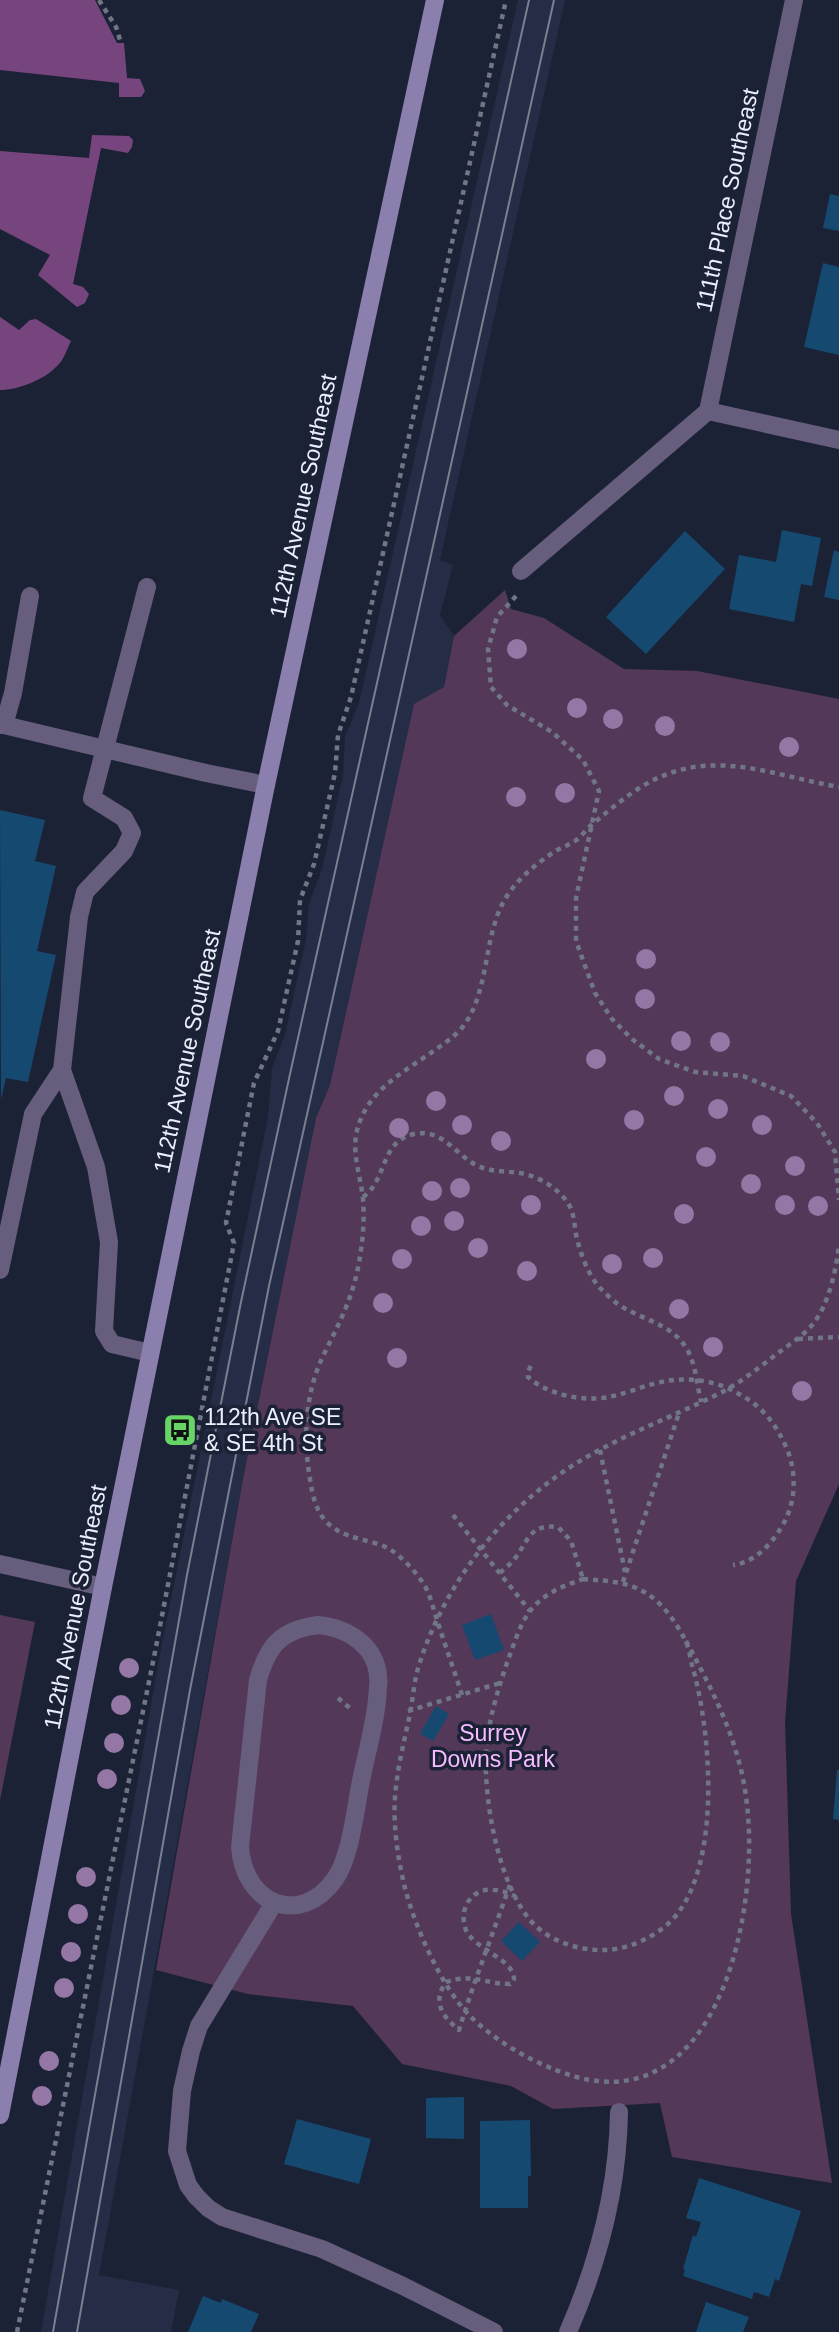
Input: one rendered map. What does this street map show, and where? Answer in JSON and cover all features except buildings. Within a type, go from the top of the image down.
[{"type":"main road","name":"112th Avenue Southeast","points":[[0,2115],[103,1587],[265,785],[435,0]]},
{"type":"street","name":"111th Place Southeast","points":[[708,411],[794,0]]},
{"type":"street","points":[[521,571],[708,411],[839,440]]},
{"type":"street","points":[[0,1269],[33,1114],[61,1070],[79,917],[85,892],[124,851],[132,833],[124,818],[92,798],[147,587]]},
{"type":"street","points":[[30,596],[13,693],[2,725],[206,774],[265,785]]},
{"type":"street","points":[[61,1070],[96,1167],[108,1242],[104,1331],[113,1344],[150,1353]]},
{"type":"street","points":[[0,1564],[103,1587]]},
{"type":"street","points":[[318,1625],[332,1626],[359,1641],[375,1663],[378,1675],[374,1717],[348,1846],[336,1878],[326,1889],[304,1903],[274,1903],[263,1898],[253,1888],[241,1859],[258,1680],[271,1648],[289,1632],[318,1625]]},
{"type":"street","points":[[274,1903],[199,2026],[191,2051],[182,2091],[177,2151],[188,2185],[208,2208],[222,2217],[323,2249],[494,2332]]},
{"type":"street","points":[[568,2332],[602,2240],[613,2194],[619,2145],[619,2112]]},
{"type":"path","points":[[99,0],[116,27],[121,43]]},
{"type":"path","points":[[17,2332],[155,1653],[234,1243],[226,1223],[254,1083],[278,1031],[298,941],[300,900],[314,864],[335,773],[338,735],[351,697],[506,0]]},
{"type":"path","points":[[521,571],[520,592],[497,617],[488,649],[491,687],[507,705],[552,732],[583,760],[599,791],[576,898],[576,941],[595,993],[612,1019],[632,1039],[659,1059],[695,1072],[743,1076],[791,1096],[817,1123],[837,1152],[839,1200]]},
{"type":"path","points":[[463,1695],[425,1585],[390,1550],[330,1528],[316,1507],[310,1478],[306,1438],[307,1412],[323,1357],[354,1286],[361,1256],[363,1197],[354,1154],[360,1119],[384,1086],[455,1036],[465,1024],[484,974],[494,922],[517,882],[536,865],[576,841],[592,824],[639,788],[659,777],[698,766],[743,766],[839,787]]},
{"type":"path","points":[[363,1197],[374,1187],[394,1144],[416,1134],[440,1137],[478,1167],[521,1173],[541,1180],[559,1192],[573,1213],[585,1263],[597,1285],[627,1310],[672,1331],[687,1349],[697,1373],[701,1402]]},
{"type":"path","points":[[686,1641],[704,1717],[708,1763],[707,1815],[700,1862],[691,1891],[678,1913],[661,1930],[636,1944],[606,1950],[575,1947],[547,1936],[527,1916],[510,1885],[496,1842],[489,1799],[486,1752],[500,1683],[530,1611],[555,1589],[583,1579],[623,1582],[649,1595],[670,1615],[686,1641],[717,1698],[738,1757],[747,1805],[747,1892],[730,1973],[710,2017],[690,2045],[667,2065],[641,2078],[615,2084],[587,2080],[533,2061],[506,2045],[465,2010],[438,1970],[410,1909],[399,1863],[395,1799],[418,1668],[452,1589],[480,1548],[521,1506],[572,1465],[729,1388],[797,1339],[815,1322],[835,1275],[839,1245]]},
{"type":"path","points":[[797,1339],[839,1337]]},
{"type":"path","points":[[531,1366],[528,1377],[533,1382],[561,1394],[595,1399],[667,1381],[696,1381],[729,1388],[760,1407],[774,1424],[790,1456],[793,1471],[792,1497],[783,1524],[766,1548],[753,1559],[733,1565]]},
{"type":"path","points":[[623,1582],[679,1412]]},
{"type":"path","points":[[600,1450],[625,1574]]},
{"type":"path","points":[[453,1515],[530,1611]]},
{"type":"path","points":[[500,1573],[516,1557],[529,1536],[537,1528],[547,1525],[558,1527],[571,1541],[583,1579]]},
{"type":"path","points":[[401,1713],[500,1683]]},
{"type":"path","points":[[510,1885],[507,1893],[486,1951],[477,1978],[465,2010],[459,2030],[451,2024],[440,2006],[438,1997],[446,1982],[465,1977],[477,1978],[500,1984],[510,1984],[514,1979],[510,1968],[486,1951],[470,1937],[463,1916],[466,1905],[471,1897],[480,1891],[492,1889],[507,1893],[516,1896]]},
{"type":"shaded area","points":[[0,0],[95,0],[117,43],[124,43],[127,78],[140,79],[145,91],[141,97],[119,97],[119,83],[0,70]]},
{"type":"shaded area","points":[[518,0],[565,0],[440,560],[453,565],[440,615],[454,636],[444,687],[414,705],[330,1085],[316,1118],[243,1479],[99,2275],[179,2290],[171,2332],[41,2332],[160,1654],[268,1117],[272,1068],[285,1035],[306,939],[309,903],[322,869],[343,775],[345,737],[359,703]]},
{"type":"shaded area","points":[[92,135],[129,136],[133,140],[128,153],[101,148],[73,284],[83,287],[89,294],[85,303],[77,307],[38,275],[50,255],[0,229],[0,151],[89,158]]},
{"type":"shaded area","points":[[0,317],[19,330],[30,320],[36,319],[71,341],[62,361],[38,380],[0,390]]},
{"type":"green space","name":"Surrey Downs Park","points":[[505,590],[511,609],[544,618],[624,669],[697,671],[839,699],[839,1484],[796,1581],[785,1722],[791,1914],[832,2183],[672,2157],[660,2103],[553,2109],[511,2086],[402,2064],[353,2006],[248,1994],[156,1970],[243,1479],[316,1118],[330,1085],[414,704],[444,687],[454,636]]},
{"type":"green space","points":[[0,1615],[35,1622],[0,1800]]},
{"type":"tram line","points":[[53,2332],[187,1575],[241,1302],[529,0]]},
{"type":"tram line","points":[[77,2332],[190,1690],[269,1286],[554,0]]},
{"type":"place","name":"112th Ave SE & SE 4th St","points":[[180,1430]]}]
